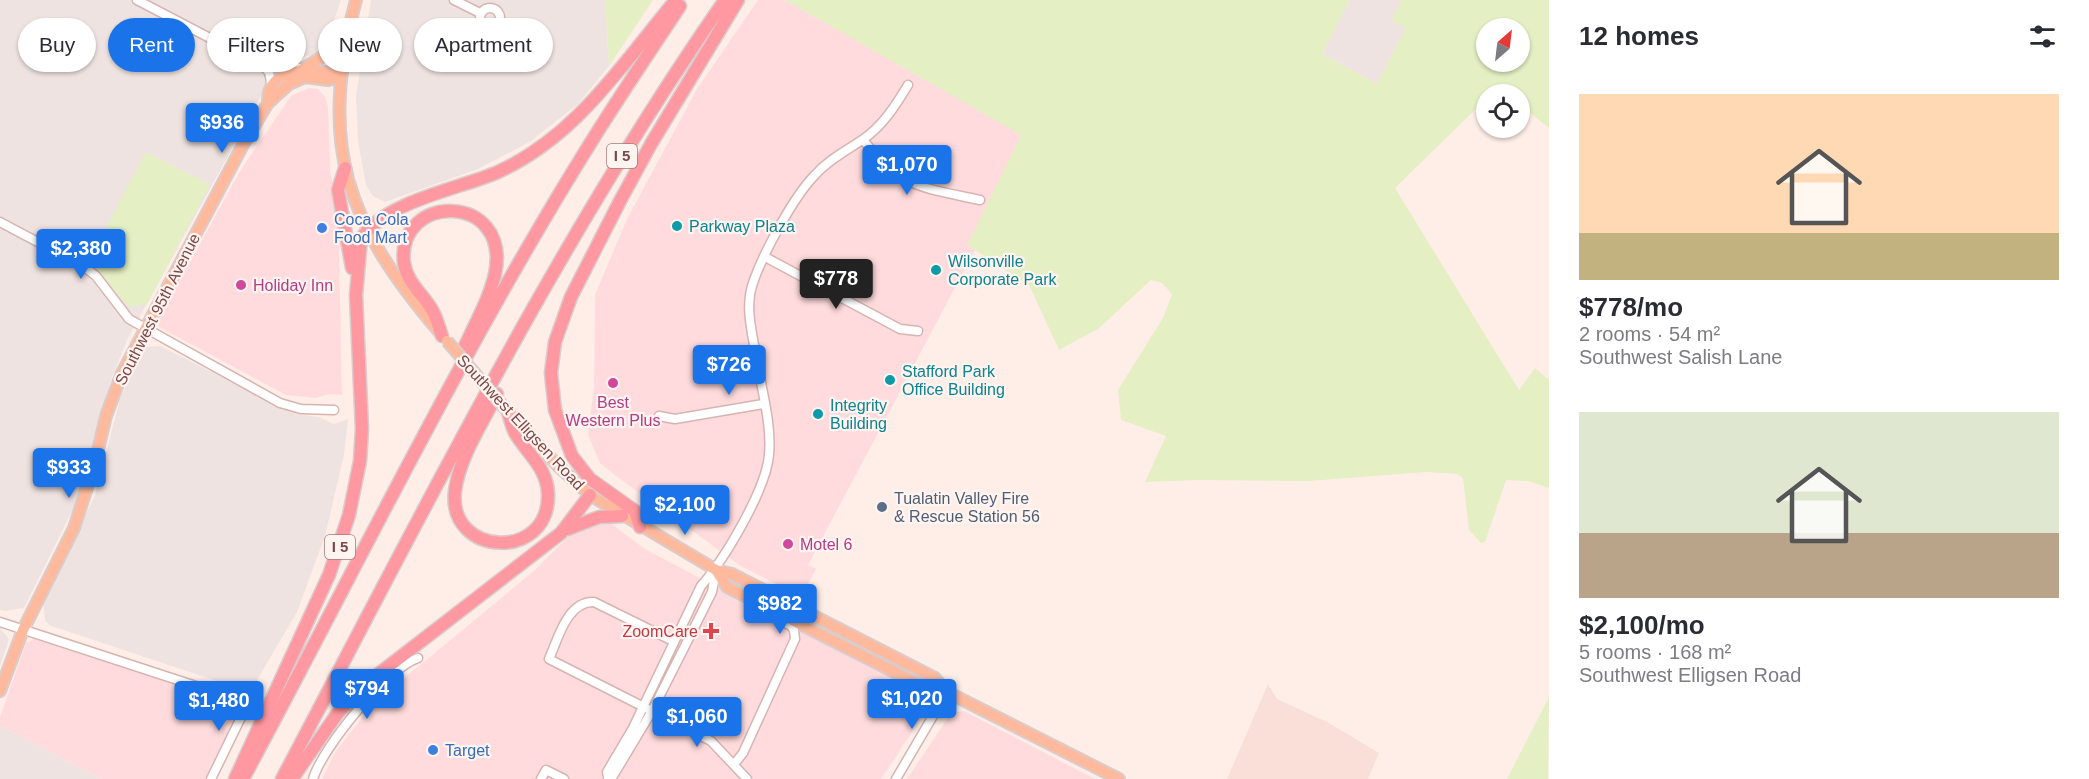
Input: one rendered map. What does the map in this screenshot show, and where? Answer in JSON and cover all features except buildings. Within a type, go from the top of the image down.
[{"type":"highway","points":[[366,231],[409,205],[499,171],[554,139],[591,105],[676,0]]},
{"type":"highway","name":"I 5","points":[[243,779],[440,407],[592,139],[684,0]]},
{"type":"highway","name":"I 5","points":[[282,779],[603,186],[725,0]]},
{"type":"highway","name":"I 5","points":[[640,527],[635,511],[590,479],[572,456],[555,410],[552,373],[555,342],[571,297],[620,201],[651,144],[738,0]]},
{"type":"highway","name":"I 5","points":[[345,168],[338,190],[356,296]]},
{"type":"highway","name":"I 5","points":[[440,407],[492,283],[496,264],[496,246],[490,231],[471,215],[455,210],[437,212],[422,220],[408,238],[404,254],[407,273],[432,310],[444,338]]},
{"type":"highway","name":"I 5","points":[[235,779],[329,575],[350,515],[360,460],[362,429],[356,296],[358,248],[366,231]]},
{"type":"highway","name":"I 5","points":[[508,412],[517,436],[543,473],[547,483],[548,500],[544,516],[534,530],[510,544],[497,544],[483,540],[466,527],[458,514],[454,493],[464,460],[508,370],[529,319]]},
{"type":"highway","points":[[561,532],[590,495]]},
{"type":"highway","points":[[292,779],[337,714],[363,686],[561,532],[581,522],[599,517],[622,516]]},
{"type":"main road","name":"Southwest Elligsen Road","points":[[352,18],[356,0]]},
{"type":"main road","points":[[297,74],[318,60]]},
{"type":"main road","points":[[272,88],[281,78],[315,69],[340,76]]},
{"type":"main road","name":"Southwest Elligsen Road","points":[[341,72],[340,136],[345,168],[352,195],[366,231],[393,277],[508,412],[557,465],[590,495],[640,527],[716,570],[732,574],[935,678],[947,692]]},
{"type":"main road","name":"Southwest 95th Avenue","points":[[0,691],[23,630],[74,528],[86,494],[114,392],[144,329],[268,103],[297,74]]},
{"type":"main road","name":"Southwest 95th Avenue","points":[[268,103],[272,88]]},
{"type":"main road","name":"Southwest Elligsen Road","points":[[716,570],[727,587],[930,690],[947,692],[1119,779]]},
{"type":"street","points":[[137,0],[207,37]]},
{"type":"street","points":[[454,0],[480,13]]},
{"type":"street","points":[[269,72],[272,88]]},
{"type":"street","points":[[292,72],[297,74]]},
{"type":"street","points":[[716,570],[712,592],[652,711],[613,776],[608,778],[607,772],[617,750],[644,706],[701,586],[716,570],[762,484],[767,464],[769,434],[749,309],[753,282],[798,195],[815,174],[862,140],[893,109],[908,85]]},
{"type":"street","points":[[862,140],[884,165],[901,179],[923,188],[980,200]]},
{"type":"street","points":[[0,222],[83,266],[96,276],[122,313],[144,329],[280,403],[302,409],[334,410]]},
{"type":"street","points":[[765,257],[900,329],[918,331]]},
{"type":"street","points":[[659,416],[675,419],[763,404]]},
{"type":"street","points":[[735,764],[743,753],[773,682],[795,639],[794,630],[761,611],[753,600]]},
{"type":"street","points":[[673,641],[594,602],[584,602],[574,609],[549,658],[711,741],[747,779]]},
{"type":"street","points":[[0,622],[248,703],[211,779]]},
{"type":"street","points":[[314,779],[331,744],[368,699],[399,668],[418,658]]},
{"type":"street","points":[[896,779],[947,692]]},
{"type":"street","points":[[541,779],[546,770],[564,779]]},
{"type":"shaded area","points":[[0,0],[341,0],[335,18],[318,18],[318,52],[306,56],[306,18],[207,18],[207,72],[276,72],[127,340],[111,380],[87,474],[76,503],[24,608],[0,610]]},
{"type":"shaded area","points":[[371,0],[605,0],[609,66],[578,104],[531,141],[478,169],[385,202],[373,196],[366,186],[358,141],[356,96],[360,72],[402,72],[402,18],[368,18]]},
{"type":"shaded area","points":[[758,0],[787,0],[1038,131],[808,565],[816,569],[801,597],[741,566],[616,476],[600,463],[588,435],[594,387],[595,295],[627,219],[697,89]]},
{"type":"shaded area","points":[[1350,0],[1402,0],[1392,20],[1407,28],[1377,84],[1322,54]]},
{"type":"shaded area","points":[[309,88],[318,89],[325,97],[328,107],[330,171],[341,222],[339,253],[342,395],[329,394],[316,398],[286,395],[159,327],[159,318],[240,171],[291,96]]},
{"type":"shaded area","points":[[160,346],[296,414],[319,417],[334,424],[348,419],[344,455],[325,536],[297,612],[250,692],[51,626],[45,621],[43,602],[95,495],[120,399],[138,358],[146,347]]},
{"type":"shaded area","points":[[600,520],[613,525],[645,549],[743,601],[789,629],[798,628],[923,693],[928,704],[925,712],[881,779],[322,779],[336,751],[373,704],[535,570],[573,532]]},
{"type":"shaded area","points":[[0,628],[9,639],[0,666]]},
{"type":"shaded area","points":[[36,638],[236,703],[239,710],[205,779],[102,779],[0,726],[0,717],[26,643]]},
{"type":"shaded area","points":[[1268,684],[1277,699],[1329,723],[1379,753],[1368,779],[1227,779]]},
{"type":"shaded area","points":[[964,711],[1095,779],[907,779],[951,713]]},
{"type":"shaded area","points":[[0,726],[102,779],[0,779]]},
{"type":"green space","points":[[605,0],[653,0],[609,66]]},
{"type":"green space","points":[[785,0],[1350,0],[1322,54],[1377,84],[1406,28],[1391,20],[1402,0],[1549,0],[1549,128],[1530,113],[1530,84],[1476,84],[1476,109],[1395,188],[1519,390],[1535,368],[1549,380],[1549,488],[1528,481],[1506,480],[1485,542],[1481,543],[1469,530],[1463,478],[1457,474],[1426,472],[1309,481],[1145,482],[1166,436],[1121,420],[1118,390],[1163,318],[1172,294],[1162,283],[1151,280],[1098,329],[1059,350],[1029,285],[967,245],[1021,135]]},
{"type":"green space","points":[[146,152],[210,185],[147,304],[129,307],[88,261]]},
{"type":"green space","points":[[1549,697],[1548,779],[1507,779]]},
{"type":"place","name":"Parkway Plaza","points":[[677,226]]},
{"type":"place","name":"Coca Cola Food Mart","points":[[322,228]]},
{"type":"place","name":"Wilsonville Corporate Park","points":[[936,270]]},
{"type":"place","name":"Holiday Inn","points":[[241,285]]},
{"type":"place","name":"Stafford Park Office Building","points":[[890,380]]},
{"type":"place","name":"Best Western Plus","points":[[613,383]]},
{"type":"place","name":"Integrity Building","points":[[818,414]]},
{"type":"place","name":"Tualatin Valley Fire & Rescue Station 56","points":[[882,507]]},
{"type":"place","name":"Motel 6","points":[[788,544]]},
{"type":"place","name":"ZoomCare","points":[[711,631]]},
{"type":"place","name":"Target","points":[[433,750]]}]
